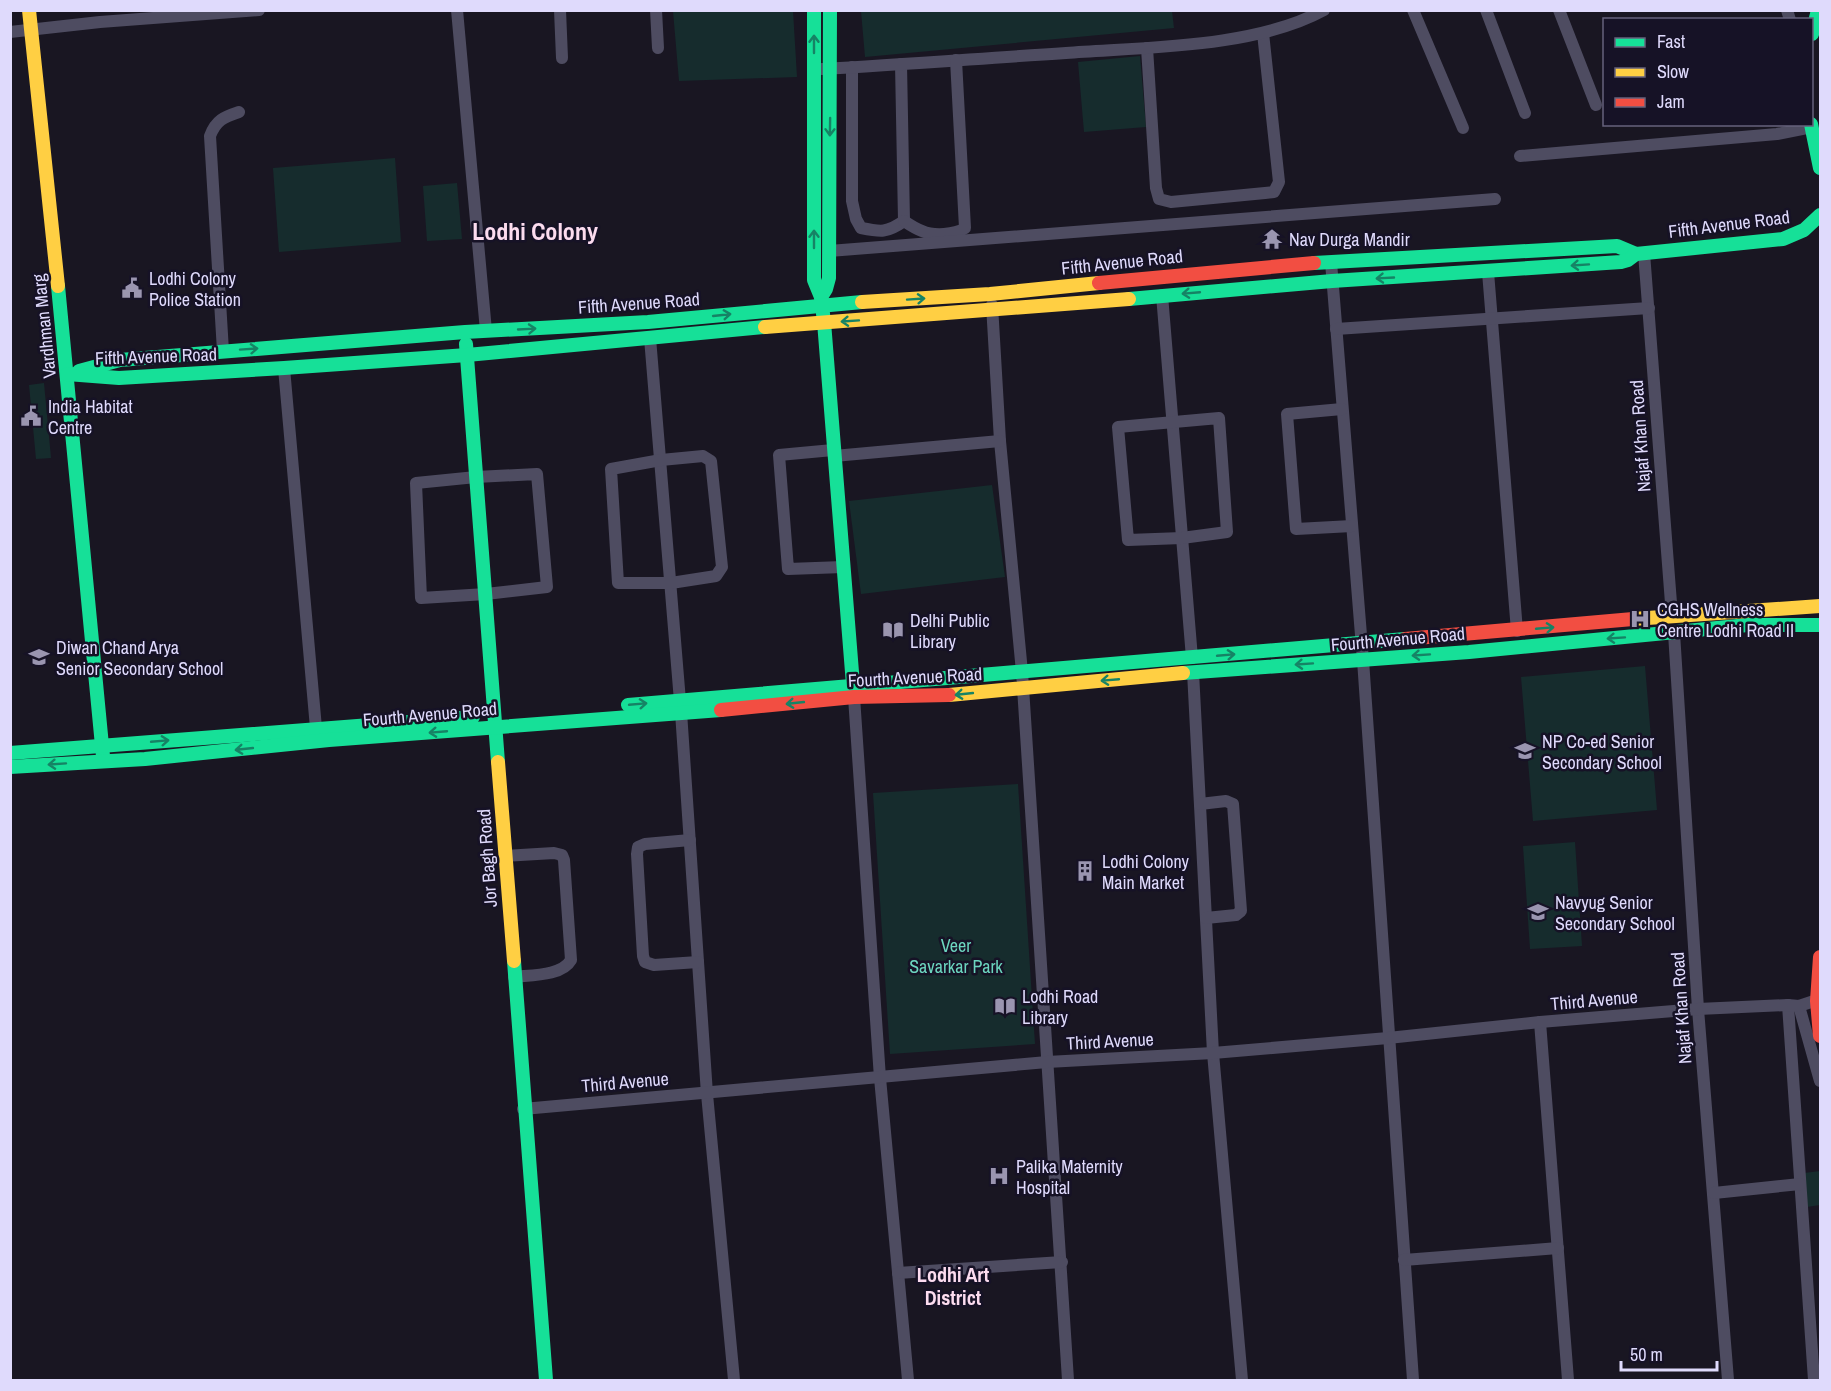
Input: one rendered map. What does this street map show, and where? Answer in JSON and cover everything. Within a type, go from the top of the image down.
[{"type":"street","name":"Vardhman Marg","points":[[30,10],[103,760]]},
{"type":"street","points":[[10,32],[99,16],[259,10]]},
{"type":"street","points":[[457,10],[486,331]]},
{"type":"street","points":[[560,10],[562,58]]},
{"type":"street","points":[[656,10],[658,48]]},
{"type":"street","points":[[814,10],[814,280],[821,301],[824,322],[880,1078],[908,1380]]},
{"type":"street","points":[[821,301],[829,278],[830,10]]},
{"type":"street","points":[[814,69],[1147,48],[1263,33],[1308,19],[1324,10]]},
{"type":"street","points":[[1413,10],[1463,128]]},
{"type":"street","points":[[1486,10],[1525,113]]},
{"type":"street","points":[[1558,10],[1596,105]]},
{"type":"street","points":[[1813,30],[1818,10]]},
{"type":"street","points":[[1147,48],[1156,188],[1159,199],[1171,202],[1274,192],[1279,182],[1263,33]]},
{"type":"street","points":[[904,221],[923,232],[944,233],[965,228],[956,60]]},
{"type":"street","points":[[901,64],[904,221]]},
{"type":"street","points":[[852,67],[852,201],[856,219],[861,228],[876,231],[892,230],[904,221]]},
{"type":"street","points":[[223,351],[210,136],[219,119],[239,112]]},
{"type":"street","points":[[1520,156],[1777,134],[1811,126],[1821,168]]},
{"type":"street","points":[[829,251],[1495,199]]},
{"type":"street","name":"Fifth Avenue Road","points":[[67,374],[120,360],[465,332],[648,322],[821,301],[990,294],[1331,262],[1617,246],[1640,253],[1783,239],[1813,226],[1821,215]]},
{"type":"street","name":"Fifth Avenue Road","points":[[67,374],[119,378],[467,355],[824,322],[992,311],[1332,281],[1621,262],[1640,253]]},
{"type":"street","name":"Najaf Khan Road","points":[[1640,253],[1649,308],[1672,616]]},
{"type":"street","points":[[1331,262],[1363,660],[1413,1380]]},
{"type":"street","points":[[1488,272],[1517,631]]},
{"type":"street","points":[[990,294],[1000,441],[1022,672],[1068,1380]]},
{"type":"street","points":[[1162,295],[1192,665],[1214,1053],[1242,1380]]},
{"type":"street","points":[[1336,329],[1649,308]]},
{"type":"street","name":"Jor Bagh Road","points":[[465,332],[546,1380]]},
{"type":"street","points":[[650,338],[681,706],[707,1094],[734,1380]]},
{"type":"street","points":[[284,368],[316,728]]},
{"type":"street","points":[[1342,409],[1287,414],[1296,529],[1352,526]]},
{"type":"street","points":[[1219,418],[1227,532],[1182,538],[1128,540],[1118,427],[1173,422],[1219,418]]},
{"type":"street","points":[[843,567],[788,569],[779,455],[1000,441]]},
{"type":"street","points":[[703,456],[711,461],[722,567],[716,576],[671,583],[618,584],[610,469],[661,460],[703,456]]},
{"type":"street","points":[[537,474],[548,587],[486,594],[421,598],[416,483],[537,474]]},
{"type":"street","name":"Fourth Avenue Road","points":[[853,692],[954,695],[1361,644],[1766,608],[1821,606]]},
{"type":"street","name":"Fourth Avenue Road","points":[[10,767],[145,759],[496,721],[853,692],[1022,672],[1363,660],[1748,625],[1821,625]]},
{"type":"street","name":"Najaf Khan Road","points":[[1674,633],[1698,1009],[1728,1380]]},
{"type":"street","name":"Fourth Avenue Road","points":[[10,753],[316,728],[496,721]]},
{"type":"street","points":[[1200,804],[1226,801],[1233,804],[1241,911],[1236,915],[1206,918]]},
{"type":"street","points":[[690,840],[645,844],[638,848],[643,956],[645,962],[654,965],[698,962]]},
{"type":"street","points":[[505,856],[554,853],[562,855],[565,871],[571,960],[560,970],[514,977]]},
{"type":"street","points":[[1821,957],[1819,1000],[1821,1036]]},
{"type":"street","name":"Third Avenue","points":[[524,1109],[1047,1062],[1214,1053],[1698,1009],[1794,1006],[1819,1000]]},
{"type":"street","points":[[1794,1006],[1821,1081]]},
{"type":"street","points":[[1794,1006],[1800,1184],[1814,1380]]},
{"type":"street","points":[[1540,1022],[1569,1380]]},
{"type":"street","points":[[1714,1192],[1800,1184]]},
{"type":"street","points":[[1404,1260],[1558,1248]]},
{"type":"street","points":[[898,1273],[1062,1262]]},
{"type":"green space","points":[[673,11],[793,11],[797,77],[679,81]]},
{"type":"green space","points":[[861,11],[1172,11],[1174,28],[865,57]]},
{"type":"green space","points":[[1140,56],[1146,127],[1084,132],[1078,62]]},
{"type":"green space","points":[[395,158],[401,242],[279,252],[273,168]]},
{"type":"green space","points":[[457,183],[462,239],[427,241],[423,186]]},
{"type":"green space","points":[[44,383],[51,458],[36,459],[29,385]]},
{"type":"green space","points":[[992,485],[1005,577],[861,594],[849,501]]},
{"type":"green space","points":[[1645,666],[1657,810],[1533,821],[1521,677]]},
{"type":"green space","name":"Veer Savarkar Park","points":[[1018,784],[1035,1044],[890,1054],[873,793]]},
{"type":"green space","points":[[1575,842],[1582,946],[1530,949],[1523,846]]},
{"type":"green space","points":[[1820,1171],[1820,1205],[1807,1207],[1804,1173]]},
{"type":"traffic: fast","points":[[814,10],[814,280],[821,297],[824,322],[854,697]]},
{"type":"traffic: fast","points":[[821,297],[829,278],[830,10]]},
{"type":"traffic: fast","points":[[1813,30],[1818,10]]},
{"type":"traffic: fast","points":[[1811,126],[1820,168]]},
{"type":"traffic: fast","points":[[1129,299],[1332,281],[1621,262],[1636,254],[1783,239],[1804,230],[1820,215]]},
{"type":"traffic: fast","points":[[1314,263],[1617,246],[1636,254]]},
{"type":"traffic: fast","points":[[58,286],[103,756]]},
{"type":"traffic: fast","points":[[79,371],[120,360],[465,332],[648,322],[862,302]]},
{"type":"traffic: fast","points":[[67,374],[119,378],[284,368],[467,355],[765,327]]},
{"type":"traffic: fast","points":[[466,344],[498,762]]},
{"type":"traffic: fast","points":[[1183,673],[1469,652],[1748,625],[1820,625]]},
{"type":"traffic: fast","points":[[628,705],[1405,639]]},
{"type":"traffic: fast","points":[[10,767],[145,759],[329,740],[721,710]]},
{"type":"traffic: fast","points":[[10,753],[473,717]]},
{"type":"traffic: fast","points":[[514,961],[546,1380]]},
{"type":"traffic: slow","points":[[29,10],[58,286]]},
{"type":"traffic: slow","points":[[862,302],[990,294],[1099,283]]},
{"type":"traffic: slow","points":[[765,327],[1129,299]]},
{"type":"traffic: slow","points":[[1633,619],[1820,606]]},
{"type":"traffic: slow","points":[[949,695],[1183,673]]},
{"type":"traffic: slow","points":[[498,762],[514,961]]},
{"type":"traffic: jam","points":[[1099,283],[1314,263]]},
{"type":"traffic: jam","points":[[1405,639],[1633,619]]},
{"type":"traffic: jam","points":[[721,710],[854,697],[949,695]]},
{"type":"traffic: jam","points":[[1820,957],[1817,1001],[1820,1036]]},
{"type":"place","name":"Nav Durga Mandir","points":[[1272,239]]},
{"type":"place","name":"Lodhi Colony Police Station","points":[[132,288]]},
{"type":"place","name":"India Habitat Centre","points":[[31,416]]},
{"type":"place","name":"CGHS Wellness Centre Lodhi Road II","points":[[1640,619]]},
{"type":"place","name":"Delhi Public Library","points":[[893,630]]},
{"type":"place","name":"Diwan Chand Arya Senior Secondary School","points":[[39,657]]},
{"type":"place","name":"NP Co-ed Senior Secondary School","points":[[1525,751]]},
{"type":"place","name":"Lodhi Colony Main Market","points":[[1085,871]]},
{"type":"place","name":"Navyug Senior Secondary School","points":[[1538,912]]},
{"type":"place","name":"Lodhi Road Library","points":[[1005,1006]]},
{"type":"place","name":"Palika Maternity Hospital","points":[[999,1176]]},
{"type":"district","name":"Lodhi Colony","points":[[535,231]]},
{"type":"district","name":"Lodhi Art District","points":[[953,1286]]}]
